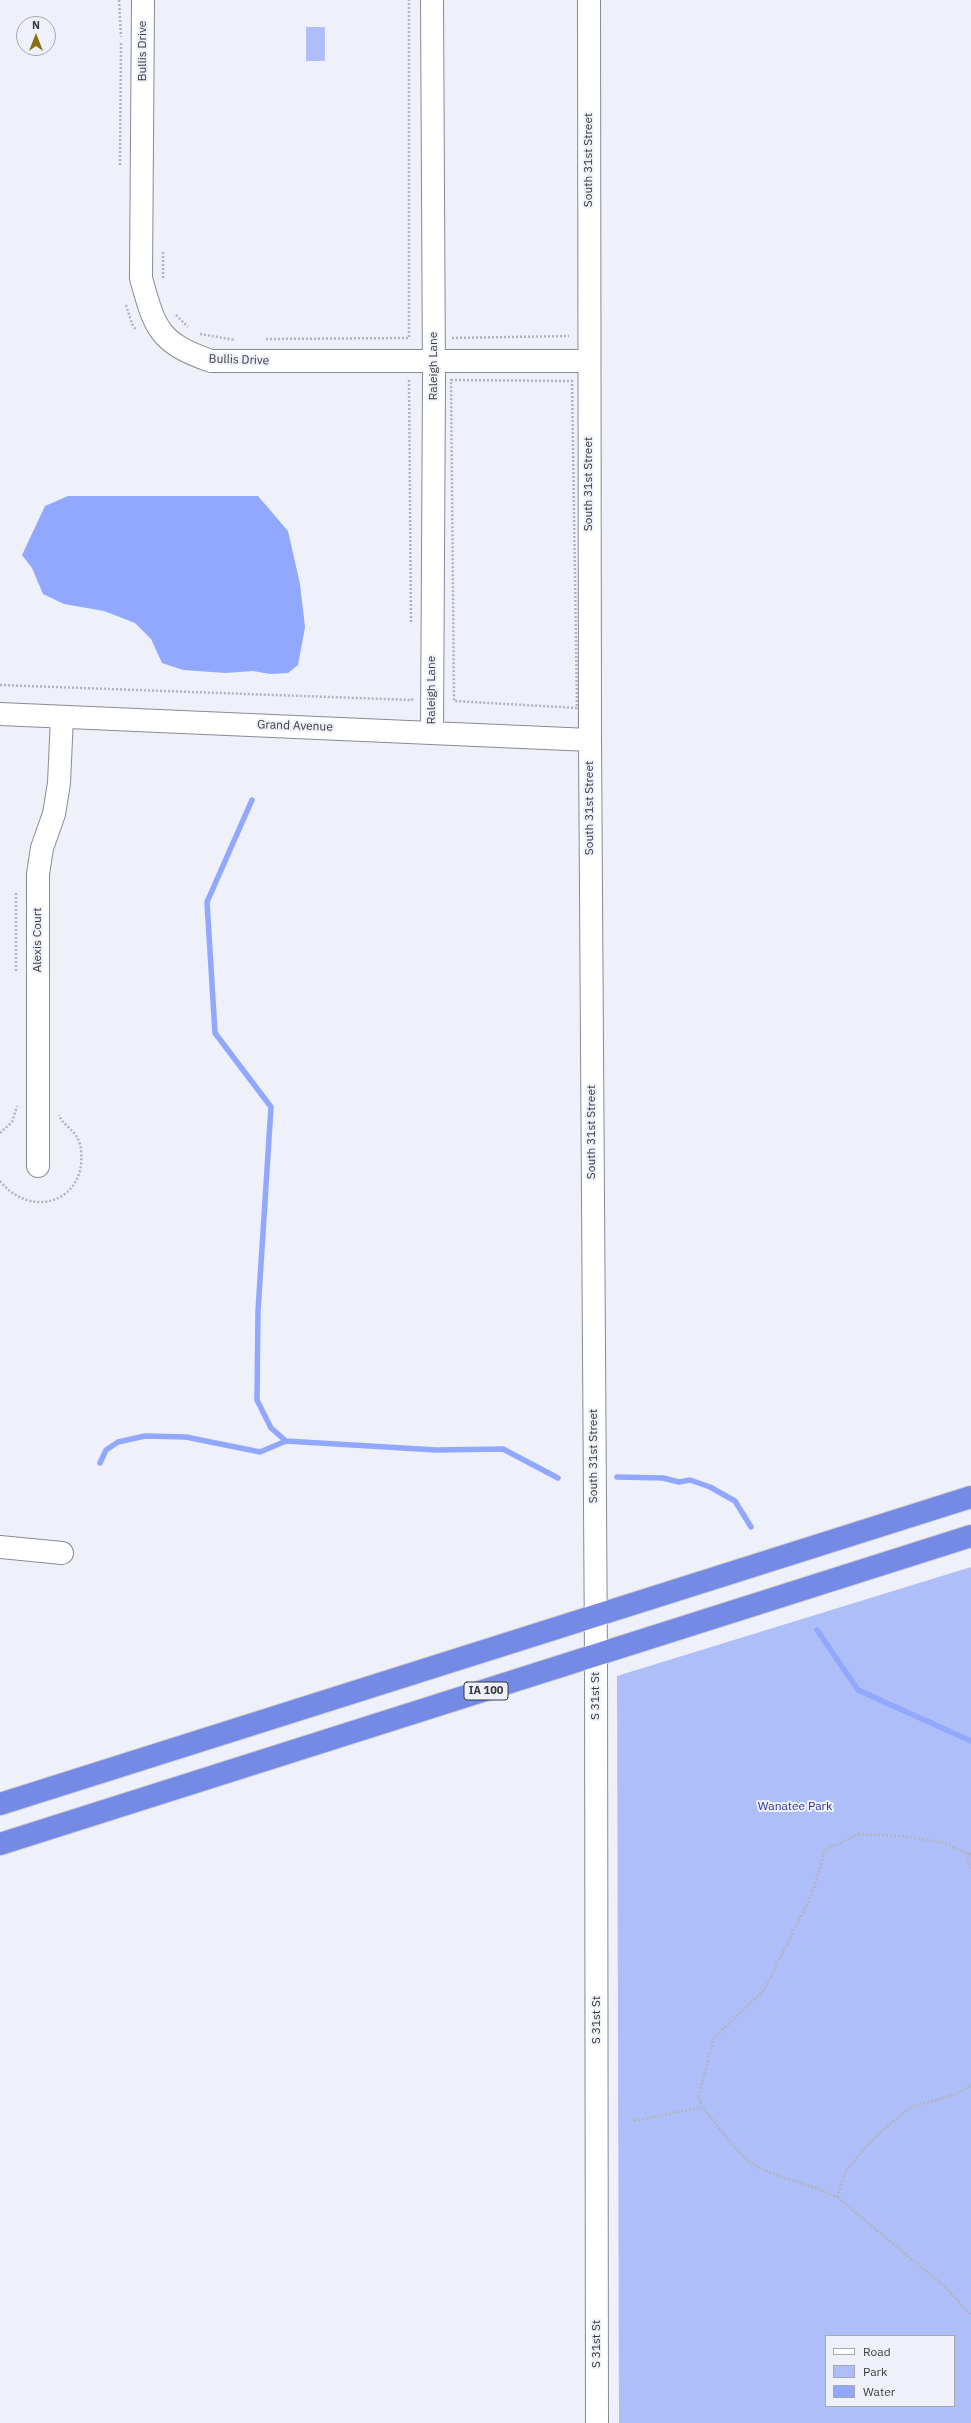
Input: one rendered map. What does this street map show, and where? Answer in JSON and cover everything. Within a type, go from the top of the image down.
[{"type":"highway","points":[[0,1804],[971,1497]]},
{"type":"highway","name":"IA 100","points":[[0,1844],[971,1536]]},
{"type":"street","name":"Bullis Drive","points":[[143,0],[141,278],[150,313],[162,335],[191,354],[211,361],[589,361]]},
{"type":"street","name":"Raleigh Lane","points":[[432,0],[434,362],[432,732]]},
{"type":"street","name":"South 31st Street","points":[[589,0],[590,740],[595,1617]]},
{"type":"street","name":"Grand Avenue","points":[[0,714],[590,740]]},
{"type":"street","name":"Alexis Court","points":[[38,1166],[38,874],[42,848],[54,814],[59,784],[62,717]]},
{"type":"street","points":[[0,1547],[62,1553]]},
{"type":"street","name":"S 31st St","points":[[595,1617],[597,2423]]},
{"type":"path","points":[[120,0],[120,168]]},
{"type":"path","points":[[258,339],[409,338],[409,0]]},
{"type":"path","points":[[163,244],[163,284]]},
{"type":"path","points":[[124,298],[132,324],[139,335]]},
{"type":"path","points":[[173,312],[194,333],[242,340]]},
{"type":"path","points":[[451,330],[451,338],[574,336]]},
{"type":"path","points":[[401,380],[409,380],[411,628]]},
{"type":"path","points":[[452,380],[572,381],[577,708],[454,701],[452,380]]},
{"type":"path","points":[[0,685],[412,700],[412,692]]},
{"type":"path","points":[[16,893],[16,973]]},
{"type":"path","points":[[0,1133],[12,1122],[17,1100]]},
{"type":"path","points":[[971,1868],[967,1862],[970,1854],[942,1842],[900,1836],[859,1834],[825,1850],[812,1894],[764,1990],[714,2038],[698,2097],[702,2107],[750,2162],[786,2180],[818,2188],[837,2197],[944,2286],[971,2314]]},
{"type":"path","points":[[837,2197],[847,2169],[874,2138],[910,2106],[954,2095],[971,2085]]},
{"type":"path","points":[[634,2121],[702,2107]]},
{"type":"green space","points":[[306,27],[325,27],[325,61],[306,61]]},
{"type":"green space","name":"Wanatee Park","points":[[971,1567],[971,2423],[619,2423],[617,1676]]},
{"type":"water","points":[[68,496],[258,496],[288,531],[300,584],[305,627],[298,665],[288,673],[270,674],[253,671],[226,673],[183,670],[162,663],[151,639],[135,623],[104,611],[64,604],[43,594],[32,568],[22,555],[45,506]]},
{"type":"waterway","points":[[252,800],[207,902],[215,1033],[271,1107],[258,1311],[257,1400],[271,1428],[286,1441]]},
{"type":"waterway","points":[[100,1463],[106,1450],[118,1442],[145,1436],[186,1437],[260,1452],[286,1441],[436,1450],[503,1449],[558,1478]]},
{"type":"waterway","points":[[617,1477],[663,1478],[679,1482],[690,1480],[710,1487],[735,1501],[751,1527]]},
{"type":"waterway","points":[[817,1630],[858,1690],[971,1741]]}]
